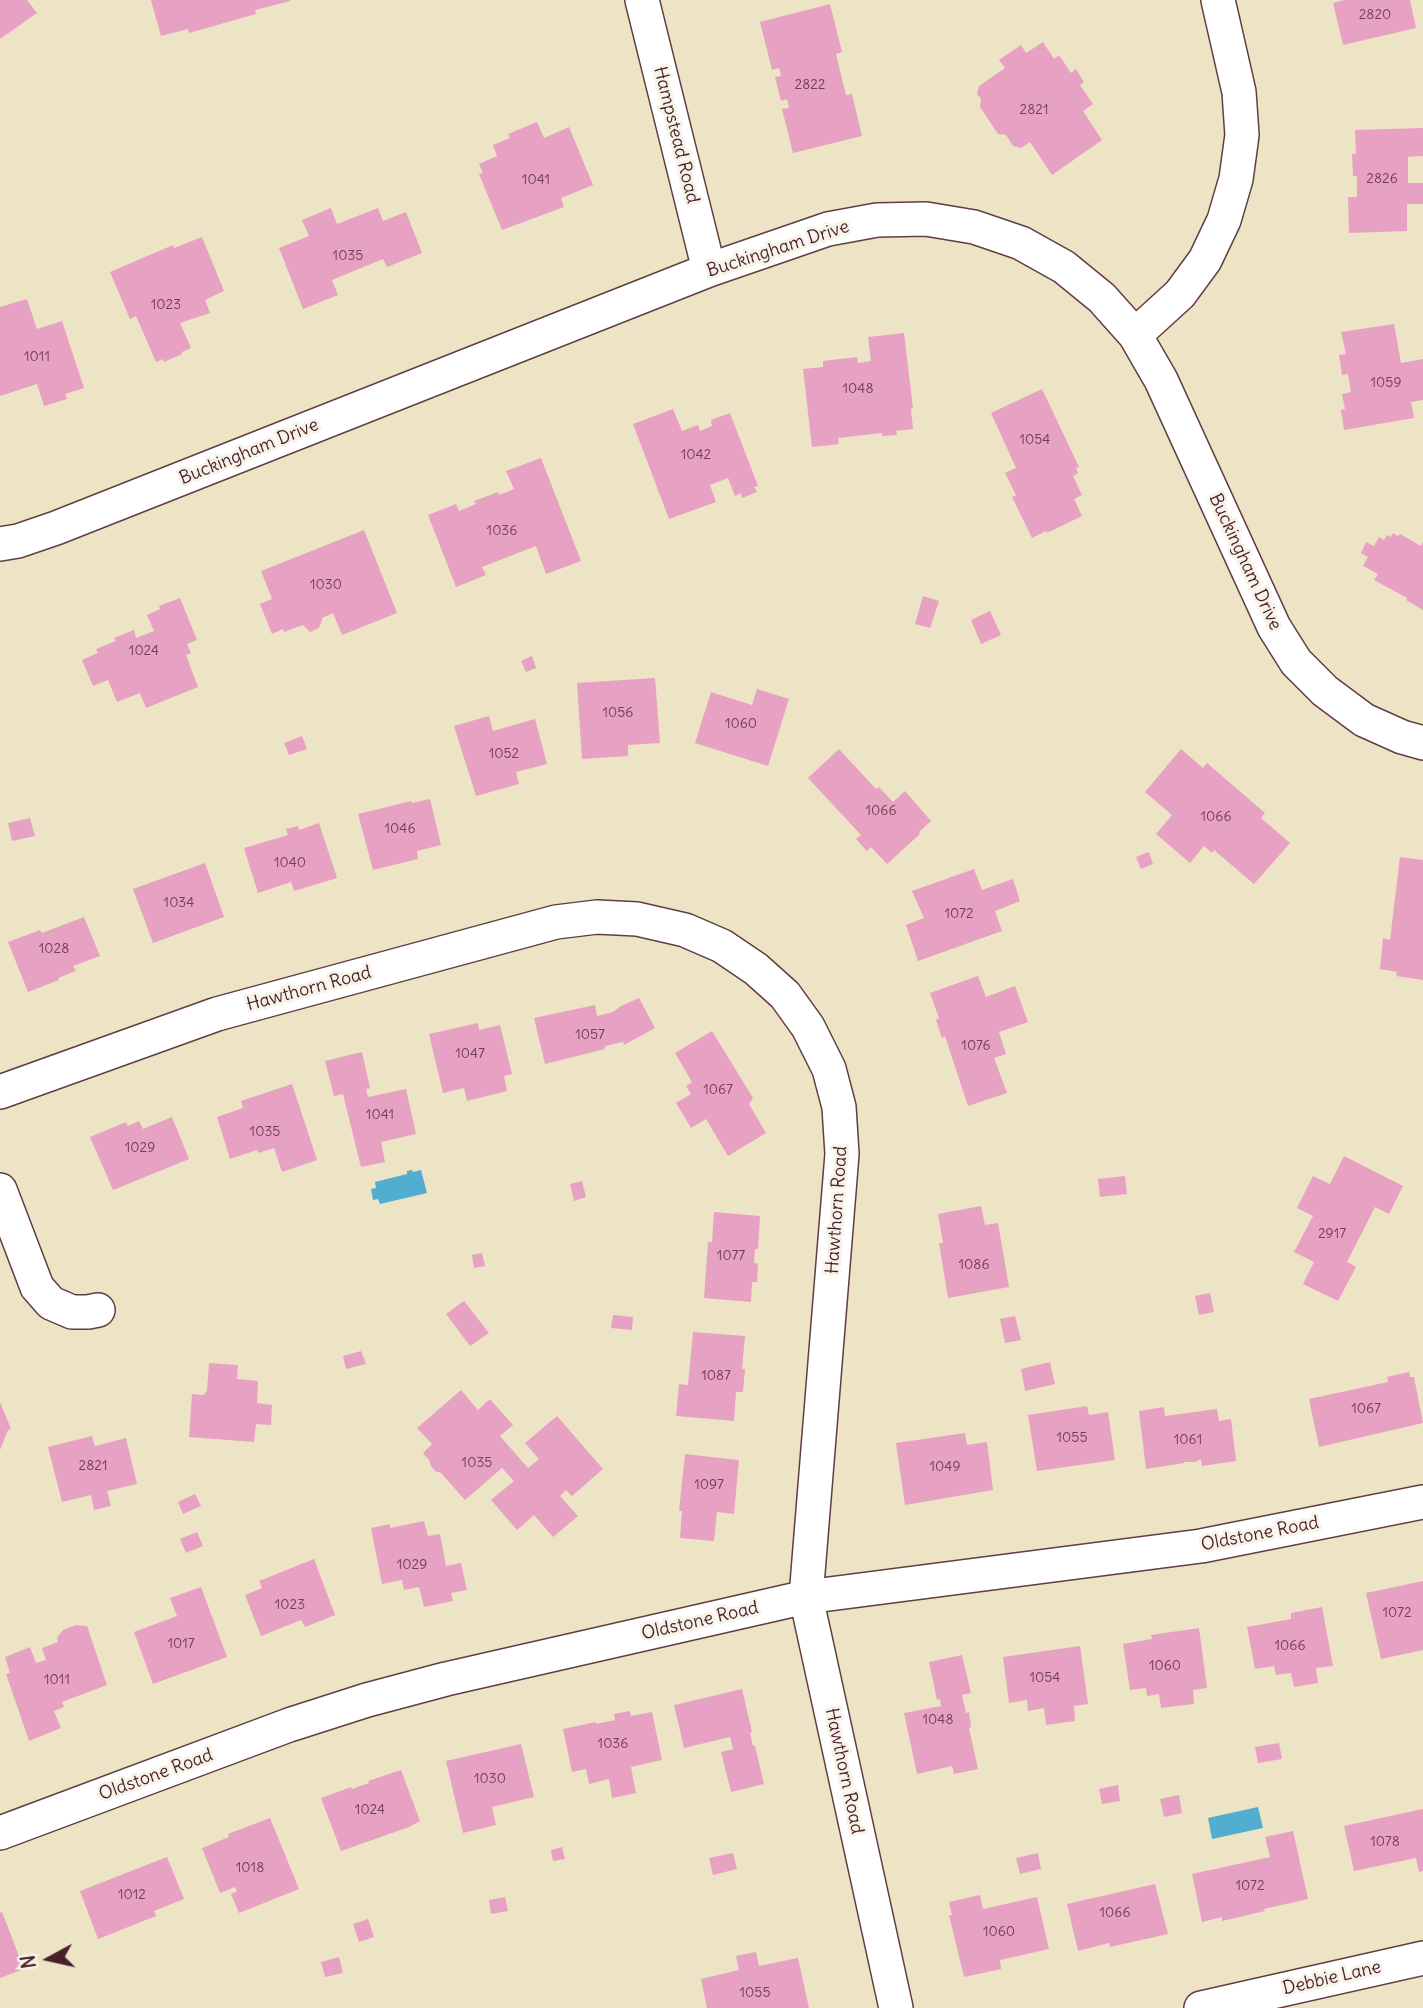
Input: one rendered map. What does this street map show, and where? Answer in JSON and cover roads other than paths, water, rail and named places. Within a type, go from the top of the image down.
[{"type":"street","name":"Hampstead Road","points":[[642,0],[709,270]]},
{"type":"street","points":[[1135,335],[1180,295],[1205,260],[1224,220],[1236,179],[1242,135],[1239,92],[1218,0]]},
{"type":"street","name":"Buckingham Drive","points":[[0,544],[56,528],[709,270],[828,229],[877,220],[926,219],[974,227],[1021,243],[1063,267],[1102,298],[1135,335],[1161,380],[1274,627],[1296,662],[1325,691],[1364,720],[1423,743]]},
{"type":"street","name":"Hawthorn Road","points":[[0,1093],[217,1014],[556,922],[597,917],[637,919],[685,930],[722,946],[756,968],[785,995],[808,1027],[829,1069],[839,1107],[842,1154],[806,1597],[896,2008]]},
{"type":"street","points":[[0,1190],[37,1287],[51,1303],[72,1312],[98,1310]]},
{"type":"street","name":"Oldstone Road","points":[[0,1833],[289,1725],[446,1679],[806,1597],[1200,1546],[1423,1502]]},
{"type":"street","name":"Debbie Lane","points":[[1201,2008],[1423,1958]]},
{"type":"water","points":[[421,1170],[427,1193],[380,1204],[378,1199],[373,1200],[371,1189],[376,1188],[375,1182],[407,1174],[407,1171]]},
{"type":"water","points":[[1258,1807],[1263,1828],[1212,1839],[1208,1818]]}]
